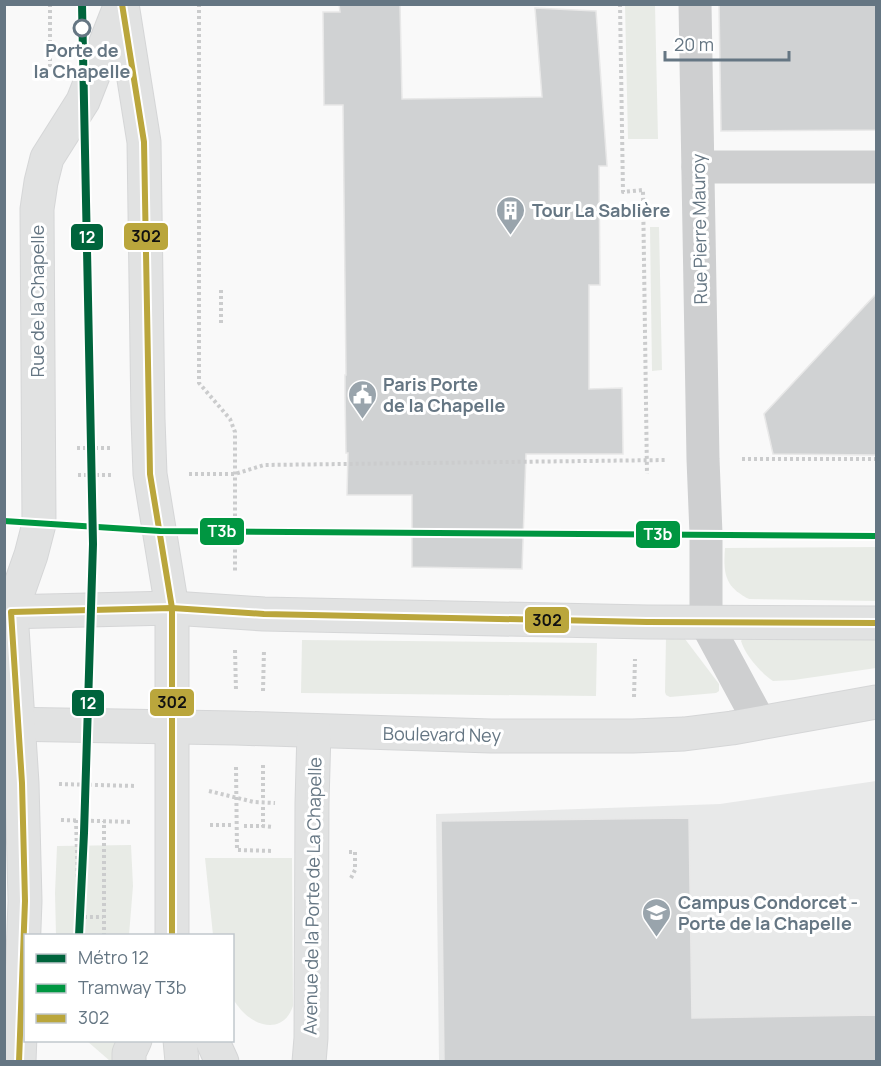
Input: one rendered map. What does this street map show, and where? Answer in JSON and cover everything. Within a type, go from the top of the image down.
[{"type":"main road","name":"Rue de la Chapelle","points":[[122,4],[144,142],[150,474],[172,608],[172,727]]},
{"type":"main road","name":"Rue de la Chapelle","points":[[8,612],[31,555],[39,524],[37,209],[41,182],[48,158],[83,100],[122,4]]},
{"type":"main road","points":[[20,1062],[25,901],[23,819],[11,724],[8,612],[172,608],[264,614],[706,623],[876,623]]},
{"type":"main road","name":"Boulevard Ney","points":[[11,724],[491,736],[633,736],[684,734],[732,728],[876,702]]},
{"type":"main road","points":[[172,727],[172,934]]},
{"type":"main road","name":"Avenue de la Porte de La Chapelle","points":[[309,1062],[314,731]]},
{"type":"main road","points":[[129,1062],[129,1053],[134,1042]]},
{"type":"main road","points":[[180,1042],[182,1062]]},
{"type":"main road","points":[[212,1042],[222,1062]]},
{"type":"street","name":"Rue Pierre Mauroy","points":[[695,4],[706,623]]},
{"type":"street","points":[[698,167],[876,167]]},
{"type":"street","points":[[706,623],[760,723]]},
{"type":"path","points":[[46,84],[50,74],[50,4]]},
{"type":"path","points":[[199,4],[199,383],[230,419],[235,432],[235,576]]},
{"type":"path","points":[[620,4],[623,192],[643,190],[646,474]]},
{"type":"path","points":[[221,290],[221,323]]},
{"type":"path","points":[[71,448],[119,448]]},
{"type":"path","points":[[184,474],[235,474],[264,465],[668,459]]},
{"type":"path","points":[[737,459],[876,459]]},
{"type":"path","points":[[71,475],[119,475]]},
{"type":"path","points":[[235,645],[236,698]]},
{"type":"path","points":[[263,698],[264,646]]},
{"type":"path","points":[[634,698],[635,651]]},
{"type":"path","points":[[263,755],[263,798]]},
{"type":"path","points":[[236,766],[236,798]]},
{"type":"path","points":[[55,784],[131,786]]},
{"type":"path","points":[[204,789],[254,802],[282,802]]},
{"type":"path","name":"Avenue de la Porte de La Chapelle","points":[[236,798],[237,850],[281,851]]},
{"type":"path","points":[[57,820],[132,822]]},
{"type":"path","points":[[76,820],[79,916],[104,917]]},
{"type":"path","points":[[104,821],[104,934]]},
{"type":"path","points":[[204,825],[233,825]]},
{"type":"path","points":[[244,826],[263,826]]},
{"type":"shaded area","points":[[625,5],[655,5],[658,139],[628,139]]},
{"type":"shaded area","points":[[650,227],[659,227],[662,370],[652,371]]},
{"type":"shaded area","points":[[876,547],[876,601],[749,599],[735,590],[725,572],[725,548]]},
{"type":"shaded area","points":[[666,637],[685,639],[719,684],[719,691],[670,697],[666,695]]},
{"type":"shaded area","points":[[745,637],[876,640],[876,668],[773,681],[759,669],[746,652],[741,641]]},
{"type":"shaded area","points":[[302,640],[597,643],[596,696],[301,693]]},
{"type":"shaded area","name":"Campus Condorcet - Porte de la Chapelle","points":[[876,781],[876,1061],[439,1061],[436,814],[720,804]]},
{"type":"shaded area","points":[[131,845],[133,886],[129,934],[56,934],[57,846]]},
{"type":"shaded area","points":[[205,858],[292,858],[293,1006],[282,1021],[267,1025],[259,1023],[244,1013],[234,1000],[234,934],[213,934]]},
{"type":"shaded area","points":[[88,1042],[119,1042],[112,1061]]},
{"type":"building","points":[[339,4],[400,4],[402,99],[542,97],[535,8],[596,11],[607,166],[599,166],[600,285],[589,285],[589,389],[622,388],[623,454],[526,454],[522,569],[412,567],[412,495],[347,495],[343,105],[324,105],[323,12],[340,12]]},
{"type":"building","points":[[719,4],[876,4],[876,130],[721,131]]},
{"type":"building","points":[[876,294],[876,455],[773,454],[764,414]]},
{"type":"building","name":"Campus Condorcet - Porte de la Chapelle","points":[[689,818],[692,1018],[876,1015],[876,1062],[444,1062],[441,821]]},
{"type":"metro line","name":"12","points":[[79,934],[93,544],[82,4]]},
{"type":"tram line","name":"T3b","points":[[4,521],[160,531],[876,536]]},
{"type":"transit line","name":"302","points":[[122,4],[144,142],[150,474],[172,608],[172,934]]},
{"type":"transit line","name":"302","points":[[19,1062],[25,901],[22,783],[11,612],[172,608],[264,614],[647,622],[876,623]]},
{"type":"place","name":"Porte de la Chapelle","points":[[82,28]]},
{"type":"place","name":"Tour La Sablière","points":[[511,236]]},
{"type":"place","name":"Paris Porte de la Chapelle","points":[[362,420]]},
{"type":"place","name":"Campus Condorcet - Porte de la Chapelle","points":[[657,938]]}]
